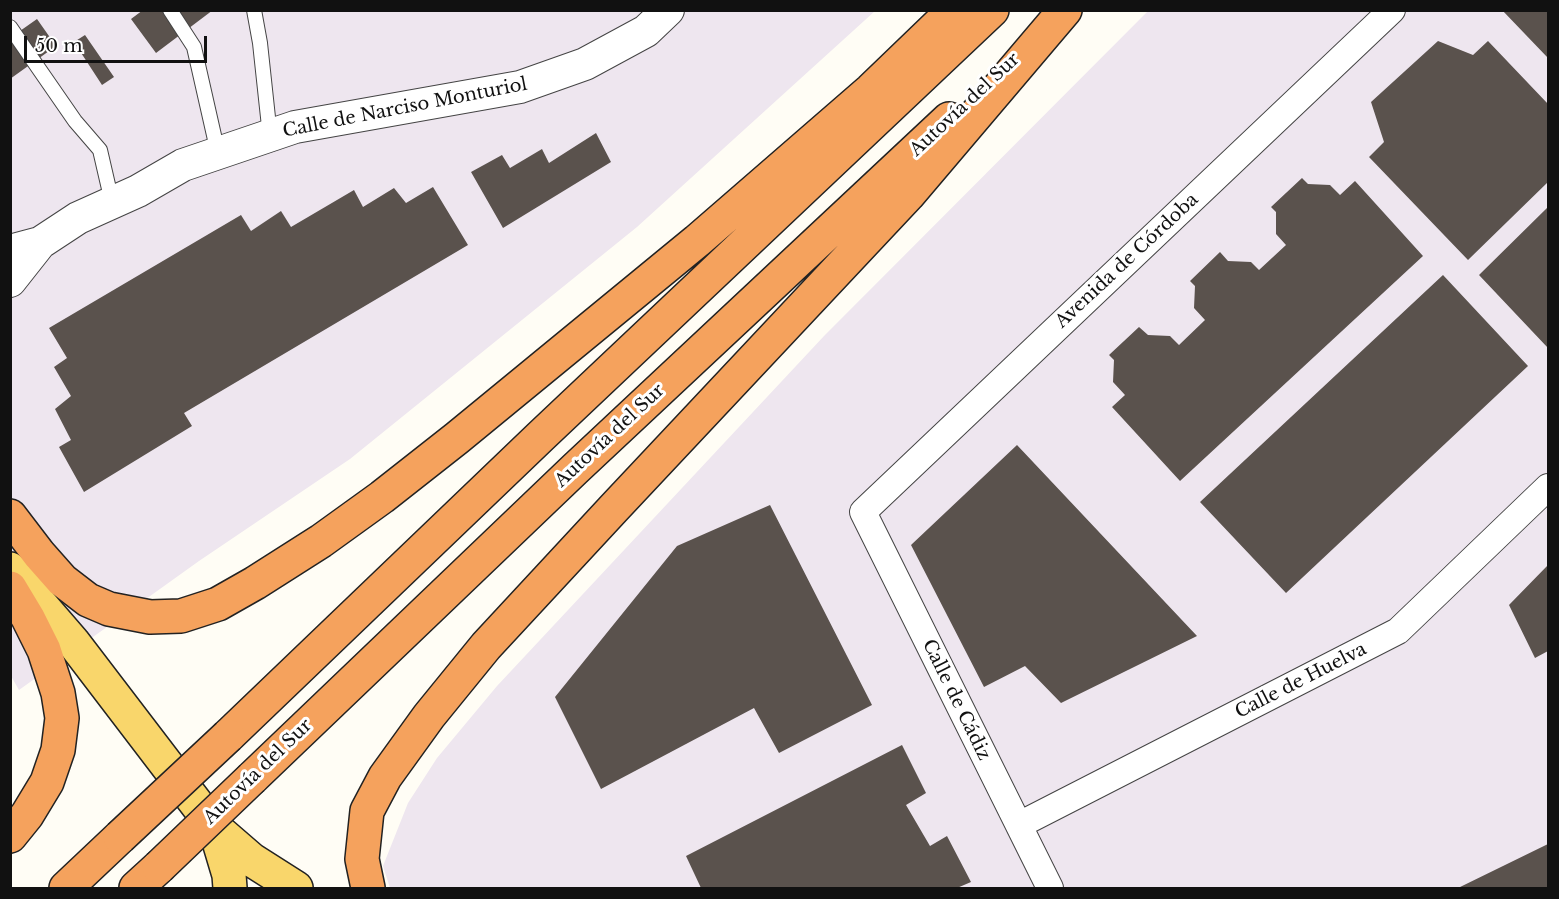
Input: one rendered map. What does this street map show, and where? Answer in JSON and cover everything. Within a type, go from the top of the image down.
[{"type":"highway","points":[[10,516],[62,580],[88,600],[109,609],[150,617],[181,616],[218,603],[255,583],[321,541],[457,438],[698,241],[871,90],[954,10]]},
{"type":"highway","points":[[66,888],[992,10]]},
{"type":"highway","points":[[368,888],[362,860],[367,811],[385,777],[429,716],[502,629],[908,195],[1065,11]]},
{"type":"highway","name":"Autovía del Sur","points":[[148,878],[584,460],[1065,11]]},
{"type":"highway","points":[[10,588],[44,650],[58,693],[62,718],[58,750],[47,782],[27,815],[10,836]]},
{"type":"main road","points":[[10,525],[29,565],[73,642]]},
{"type":"main road","points":[[10,569],[73,642],[215,828],[252,860],[296,888]]},
{"type":"main road","points":[[215,828],[229,875],[230,888]]},
{"type":"street","name":"Calle de Narciso Monturiol","points":[[10,281],[25,247],[78,218],[138,191],[183,165],[295,128],[520,87],[585,64],[646,31],[668,10]]},
{"type":"street","name":"Avenida de Córdoba","points":[[863,512],[1392,10]]},
{"type":"street","name":"Calle de Huelva","points":[[1019,825],[1398,632],[1545,498]]},
{"type":"street","name":"Calle de Cádiz","points":[[863,512],[1050,888]]},
{"type":"lane","points":[[170,10],[194,47],[218,153]]},
{"type":"lane","points":[[254,10],[270,136]]},
{"type":"lane","points":[[10,27],[75,121],[99,150],[112,202]]},
{"type":"shaded area","points":[[11,11],[875,11],[637,227],[350,459],[199,561],[19,690],[11,676]]},
{"type":"shaded area","points":[[1148,11],[1548,11],[1548,888],[390,888],[383,866],[408,803],[437,758],[497,686],[824,336]]},
{"type":"building","points":[[143,10],[213,10],[156,53],[131,19]]},
{"type":"building","points":[[1502,10],[1548,10],[1548,58]]},
{"type":"building","points":[[37,19],[56,46],[10,79],[10,38]]},
{"type":"building","points":[[85,35],[114,77],[102,85],[74,42]]},
{"type":"building","points":[[1438,41],[1473,55],[1488,41],[1548,104],[1548,182],[1468,260],[1369,157],[1384,142],[1371,102]]},
{"type":"building","points":[[596,133],[611,162],[503,228],[471,172],[502,155],[510,168],[542,149],[549,163]]},
{"type":"building","points":[[1302,178],[1308,184],[1330,185],[1340,195],[1355,181],[1423,256],[1180,481],[1112,407],[1125,395],[1113,382],[1114,360],[1109,355],[1139,327],[1148,335],[1170,336],[1179,345],[1205,320],[1194,308],[1195,286],[1190,281],[1220,252],[1228,261],[1251,262],[1259,270],[1286,245],[1276,234],[1276,212],[1271,207]]},
{"type":"building","points":[[433,187],[468,245],[184,413],[192,426],[84,492],[59,447],[71,440],[55,409],[71,396],[54,367],[67,358],[49,328],[241,215],[251,231],[281,211],[291,227],[354,190],[363,207],[394,188],[406,203]]},
{"type":"building","points":[[1548,207],[1548,348],[1479,275]]},
{"type":"building","points":[[1443,275],[1528,366],[1286,593],[1200,502]]},
{"type":"building","points":[[1017,445],[1197,636],[1061,703],[1025,666],[984,687],[911,545]]},
{"type":"building","points":[[770,505],[872,705],[779,753],[754,708],[601,789],[555,697],[677,546]]},
{"type":"building","points":[[1548,565],[1548,651],[1535,658],[1509,605]]},
{"type":"building","points":[[902,745],[926,793],[906,805],[930,846],[947,836],[971,882],[957,888],[701,888],[686,856]]},
{"type":"building","points":[[1548,844],[1548,888],[1458,888]]}]
